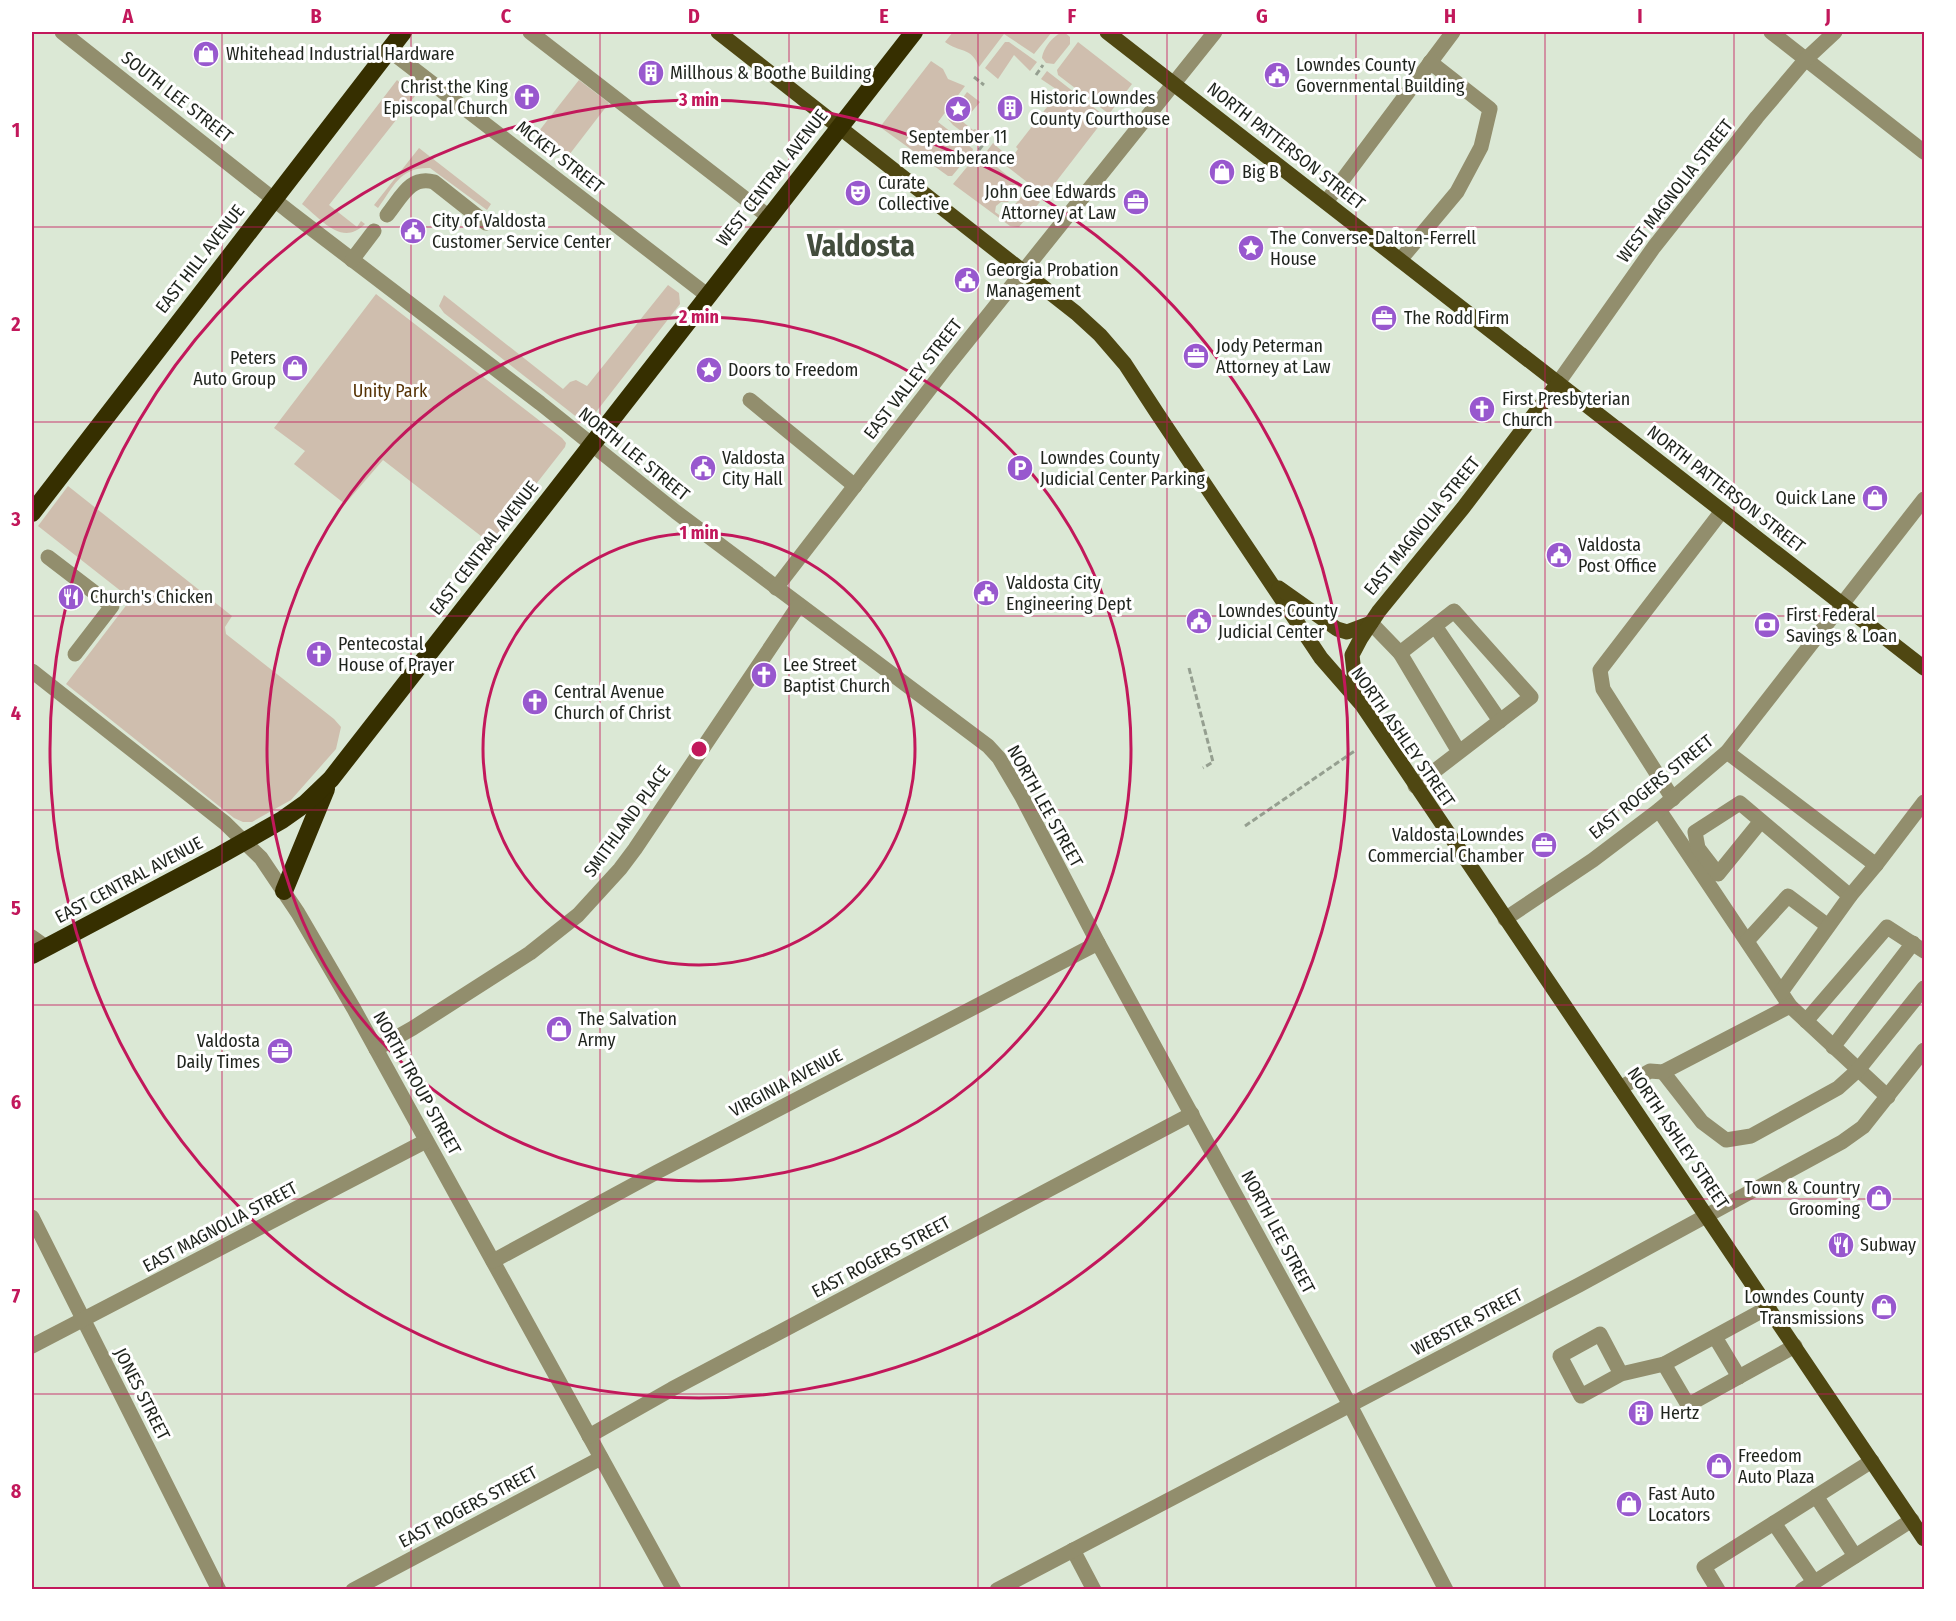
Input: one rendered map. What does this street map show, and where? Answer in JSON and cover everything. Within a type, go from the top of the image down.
[{"type":"highway","name":"EAST HILL AVENUE","points":[[32,513],[403,32]]},
{"type":"highway","name":"WEST CENTRAL AVENUE","points":[[707,295],[912,32]]},
{"type":"highway","name":"EAST CENTRAL AVENUE","points":[[36,946],[244,841],[282,820],[306,803],[330,779],[707,295]]},
{"type":"highway","points":[[284,891],[330,779]]},
{"type":"main road","name":"NORTH ASHLEY STREET","points":[[718,32],[1023,271],[1100,335],[1125,364],[1321,658],[1362,705],[1924,1539]]},
{"type":"main road","name":"NORTH PATTERSON STREET","points":[[1107,32],[1924,668]]},
{"type":"main road","name":"EAST MAGNOLIA STREET","points":[[1362,705],[1355,681],[1352,655],[1371,623],[1463,508],[1558,383]]},
{"type":"main road","points":[[1272,584],[1337,629],[1347,633],[1371,623]]},
{"type":"street","name":"SOUTH LEE STREET","points":[[62,32],[240,172]]},
{"type":"street","points":[[530,32],[769,217]]},
{"type":"street","name":"EAST VALLEY STREET","points":[[776,588],[1023,271],[1215,32]]},
{"type":"street","points":[[1326,202],[1453,32]]},
{"type":"street","points":[[1771,32],[1924,152]]},
{"type":"street","name":"WEST MAGNOLIA STREET","points":[[1558,383],[1654,247],[1757,117],[1806,59],[1834,32]]},
{"type":"street","name":"MCKEY STREET","points":[[389,50],[707,295]]},
{"type":"street","points":[[1400,260],[1457,192],[1481,147],[1490,109],[1430,62]]},
{"type":"street","name":"NORTH LEE STREET","points":[[240,172],[540,403],[675,512],[988,746],[1012,779],[1098,943],[1350,1405],[1446,1590]]},
{"type":"street","points":[[387,215],[415,181],[424,179],[434,182],[486,223]]},
{"type":"street","points":[[352,260],[374,231]]},
{"type":"street","points":[[750,400],[855,486]]},
{"type":"street","name":"EAST ROGERS STREET","points":[[1505,919],[1593,860],[1659,810],[1727,752],[1924,499]]},
{"type":"street","points":[[1672,799],[1603,689],[1600,670],[1722,510]]},
{"type":"street","points":[[48,557],[112,606],[75,654]]},
{"type":"street","name":"SMITHLAND PLACE","points":[[376,1049],[530,953],[578,915],[630,855],[799,605]]},
{"type":"street","points":[[1400,653],[1454,611],[1531,697],[1415,786]]},
{"type":"street","points":[[1371,623],[1400,653],[1459,752]]},
{"type":"street","points":[[1435,626],[1500,721]]},
{"type":"street","name":"NORTH TROUP STREET","points":[[32,671],[225,823],[261,858],[298,913],[376,1049],[674,1590]]},
{"type":"street","points":[[1727,752],[1876,865]]},
{"type":"street","points":[[1781,992],[1850,896],[1924,802]]},
{"type":"street","points":[[1761,821],[1718,874],[1698,848],[1695,832],[1740,803],[1850,896]]},
{"type":"street","points":[[1659,810],[1791,1006],[1888,1097]]},
{"type":"street","points":[[1747,941],[1788,896],[1828,926]]},
{"type":"street","points":[[1806,1021],[1887,927],[1918,947],[1833,1047]]},
{"type":"street","name":"VIRGINIA AVENUE","points":[[493,1261],[688,1156],[1098,943]]},
{"type":"street","points":[[1663,1072],[1702,1122],[1726,1140],[1751,1136],[1838,1088],[1858,1070],[1924,988]]},
{"type":"street","points":[[1620,1088],[1650,1071],[1663,1072],[1791,1006]]},
{"type":"street","name":"WEBSTER STREET","points":[[997,1590],[1579,1285],[1842,1142],[1863,1127],[1924,1050]]},
{"type":"street","name":"EAST ROGERS STREET","points":[[589,1436],[672,1389],[1192,1114]]},
{"type":"street","name":"EAST MAGNOLIA STREET","points":[[32,1346],[426,1141]]},
{"type":"street","name":"JONES STREET","points":[[32,1216],[219,1590]]},
{"type":"street","points":[[1621,1374],[1664,1364],[1769,1307]]},
{"type":"street","points":[[1715,1337],[1739,1377]]},
{"type":"street","points":[[1664,1364],[1688,1405],[1795,1346]]},
{"type":"street","name":"EAST ROGERS STREET","points":[[353,1590],[601,1458]]},
{"type":"street","points":[[1718,1590],[1704,1567],[1872,1461]]},
{"type":"street","points":[[1816,1496],[1855,1556]]},
{"type":"street","points":[[1774,1523],[1808,1586],[1912,1520]]},
{"type":"street","points":[[1073,1550],[1094,1590]]},
{"type":"path","points":[[1036,75],[1043,65]]},
{"type":"path","points":[[974,77],[984,85]]},
{"type":"path","points":[[979,150],[987,139]]},
{"type":"path","points":[[1189,668],[1213,762],[1203,768]]},
{"type":"path","points":[[1245,826],[1356,750]]},
{"type":"green space","points":[[953,32],[1052,32],[1034,54],[1004,34],[979,67],[976,60],[968,53],[945,42]]},
{"type":"green space","points":[[1064,32],[1070,37],[1070,44],[1054,64],[1046,63],[1042,58],[1047,46],[1053,38]]},
{"type":"green space","points":[[1005,42],[1009,42],[1037,62],[1030,71],[1014,55],[998,79],[985,68]]},
{"type":"green space","points":[[1078,42],[1132,84],[1109,114],[1058,75],[1057,70]]},
{"type":"green space","points":[[931,61],[943,69],[948,79],[965,86],[938,122],[973,149],[952,176],[948,176],[880,127]]},
{"type":"green space","points":[[1047,71],[1106,117],[1045,196],[987,151],[993,143],[1011,159],[1018,149],[1016,147],[1051,102],[1054,104],[1062,93],[1041,79]]},
{"type":"green space","points":[[397,80],[415,96],[329,205],[357,227],[361,221],[365,224],[348,233],[332,229],[302,204]]},
{"type":"green space","points":[[579,80],[609,103],[569,155],[539,131]]},
{"type":"green space","points":[[967,92],[980,102],[963,122],[983,135],[977,143],[948,119]]},
{"type":"green space","points":[[419,148],[491,204],[487,210],[430,168],[405,174],[378,208],[374,205]]},
{"type":"green space","points":[[981,154],[1020,186],[1008,202],[1001,202],[996,206],[995,212],[1005,219],[1011,217],[1014,212],[1013,207],[1026,191],[1040,202],[1019,227],[1010,226],[953,184],[976,156]]},
{"type":"green space","points":[[668,285],[679,293],[680,304],[589,421],[583,422],[444,313],[439,306],[444,295],[563,389],[576,380],[587,386]]},
{"type":"green space","name":"Unity Park","points":[[376,294],[566,443],[490,543],[383,460],[345,504],[294,464],[305,451],[274,428]]},
{"type":"green space","points":[[68,486],[232,616],[225,627],[226,634],[334,719],[341,727],[336,749],[291,800],[252,822],[243,822],[234,818],[66,684],[131,599],[38,526]]},
{"type":"place","name":"Whitehead Industrial Hardware","points":[[206,54]]},
{"type":"place","name":"Millhous & Boothe Building","points":[[651,73]]},
{"type":"place","name":"Lowndes County Governmental Building","points":[[1277,75]]},
{"type":"place","name":"Christ the King Episcopal Church","points":[[527,97]]},
{"type":"place","name":"Historic Lowndes County Courthouse","points":[[1010,108]]},
{"type":"place","name":"September 11 Rememberance","points":[[958,109]]},
{"type":"place","name":"Big B","points":[[1222,172]]},
{"type":"place","name":"Curate Collective","points":[[858,193]]},
{"type":"place","name":"John Gee Edwards Attorney at Law","points":[[1136,202]]},
{"type":"place","name":"City of Valdosta Customer Service Center","points":[[413,231]]},
{"type":"place","name":"The Converse-Dalton-Ferrell House","points":[[1251,248]]},
{"type":"place","name":"Georgia Probation Management","points":[[967,280]]},
{"type":"place","name":"The Rodd Firm","points":[[1384,318]]},
{"type":"place","name":"Jody Peterman Attorney at Law","points":[[1196,356]]},
{"type":"place","name":"Peters Auto Group","points":[[295,368]]},
{"type":"place","name":"Doors to Freedom","points":[[709,370]]},
{"type":"place","name":"First Presbyterian Church","points":[[1482,409]]},
{"type":"place","name":"Valdosta City Hall","points":[[703,468]]},
{"type":"place","name":"Lowndes County Judicial Center Parking","points":[[1020,468]]},
{"type":"place","name":"Quick Lane","points":[[1875,498]]},
{"type":"place","name":"Valdosta Post Office","points":[[1559,555]]},
{"type":"place","name":"Valdosta City Engineering Dept","points":[[986,593]]},
{"type":"place","name":"Church's Chicken","points":[[71,597]]},
{"type":"place","name":"Lowndes County Judicial Center","points":[[1199,621]]},
{"type":"place","name":"First Federal Savings & Loan","points":[[1767,625]]},
{"type":"place","name":"Pentecostal House of Prayer","points":[[319,654]]},
{"type":"place","name":"Lee Street Baptist Church","points":[[764,675]]},
{"type":"place","name":"Central Avenue Church of Christ","points":[[535,702]]},
{"type":"place","name":"Valdosta Lowndes Commercial Chamber","points":[[1544,845]]},
{"type":"place","name":"The Salvation Army","points":[[559,1029]]},
{"type":"place","name":"Valdosta Daily Times","points":[[280,1051]]},
{"type":"place","name":"Town & Country Grooming","points":[[1879,1198]]},
{"type":"place","name":"Subway","points":[[1841,1245]]},
{"type":"place","name":"Lowndes County Transmissions","points":[[1884,1307]]},
{"type":"place","name":"Hertz","points":[[1641,1413]]},
{"type":"place","name":"Freedom Auto Plaza","points":[[1719,1466]]},
{"type":"place","name":"Fast Auto Locators","points":[[1629,1504]]},
{"type":"district","name":"Valdosta","points":[[861,246]]}]
